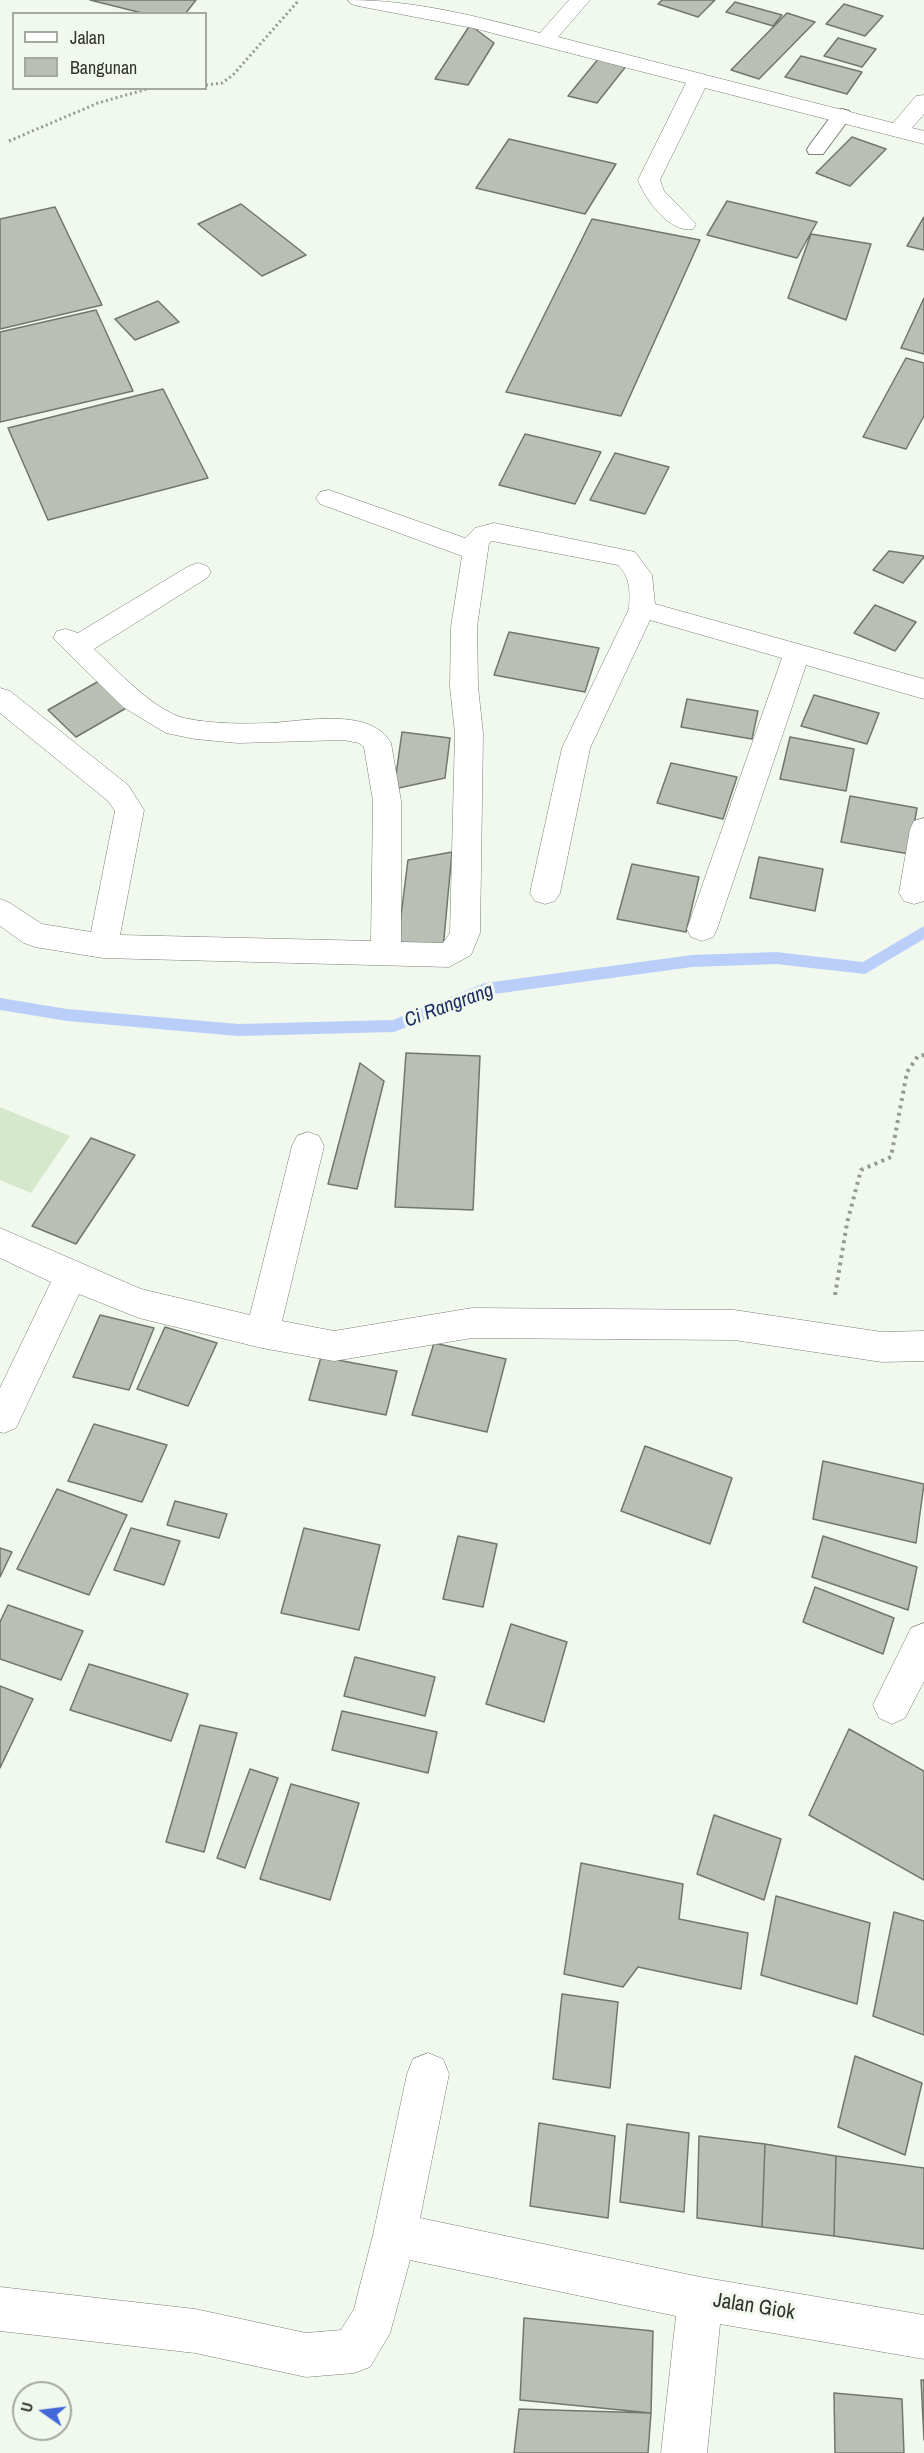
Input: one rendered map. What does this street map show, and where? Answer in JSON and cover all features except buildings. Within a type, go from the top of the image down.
[{"type":"street","points":[[358,0],[474,22],[842,115],[924,138]]},
{"type":"street","points":[[544,41],[580,0]]},
{"type":"street","points":[[685,224],[654,193],[649,180],[699,79]]},
{"type":"street","points":[[898,131],[924,101]]},
{"type":"street","points":[[329,498],[475,551]]},
{"type":"street","points":[[0,911],[35,935],[103,946],[449,955],[460,947],[465,933],[469,733],[464,687],[464,627],[475,551],[480,537],[495,532],[626,558],[640,572],[643,584],[642,609],[576,748],[545,893]]},
{"type":"street","points":[[198,572],[71,643],[134,701],[176,726],[269,733],[334,728],[373,738],[377,743],[387,801],[386,954]]},
{"type":"street","points":[[642,609],[924,689]]},
{"type":"street","points":[[702,929],[797,653]]},
{"type":"street","points":[[0,698],[118,793],[130,810],[103,946]]},
{"type":"street","points":[[914,892],[924,829]]},
{"type":"street","points":[[262,1333],[308,1146]]},
{"type":"street","points":[[0,1242],[71,1276],[139,1304],[262,1333],[334,1346],[472,1323],[734,1325],[882,1347],[924,1346]]},
{"type":"street","points":[[4,1417],[71,1276]]},
{"type":"street","points":[[892,1705],[924,1641]]},
{"type":"street","points":[[0,2309],[195,2331],[306,2355],[354,2351],[374,2317],[395,2235],[428,2074]]},
{"type":"street","points":[[395,2235],[700,2299]]},
{"type":"street","name":"Jalan Giok","points":[[684,2453],[700,2299],[924,2337]]},
{"type":"lane","points":[[816,150],[842,115]]},
{"type":"path","points":[[207,85],[222,83],[233,75],[299,0]]},
{"type":"path","points":[[9,141],[98,103],[144,90]]},
{"type":"path","points":[[827,1340],[847,1223],[861,1170],[882,1163],[891,1157],[907,1072],[918,1056],[924,1055]]},
{"type":"green space","points":[[0,1107],[70,1136],[31,1193],[0,1180]]},
{"type":"waterway","name":"Ci Rangrang","points":[[0,1004],[67,1015],[238,1030],[394,1026],[485,989],[692,961],[776,958],[865,968],[924,932]]}]
